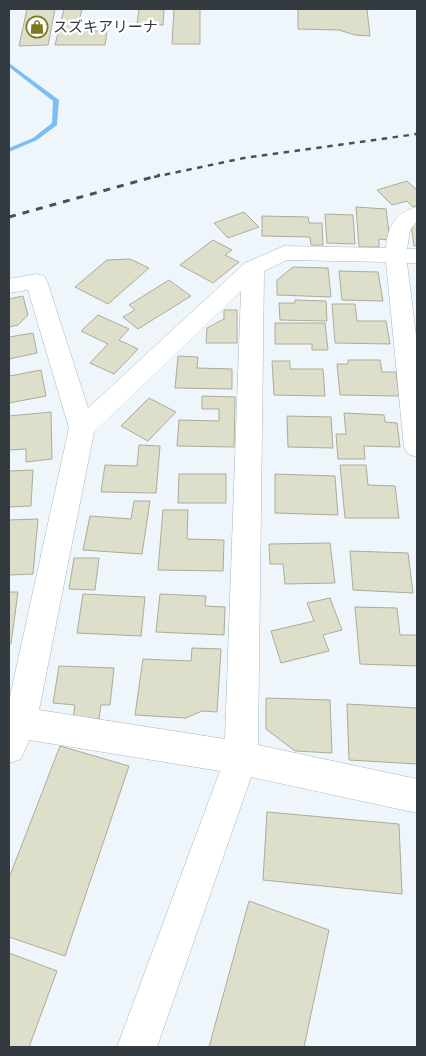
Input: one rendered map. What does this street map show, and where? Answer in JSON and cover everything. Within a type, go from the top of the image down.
[{"type":"street","points":[[417,213],[409,216],[399,226],[407,256],[417,447]]},
{"type":"street","points":[[82,428],[253,268],[284,253],[407,256]]},
{"type":"street","points":[[137,1047],[242,758],[253,268]]},
{"type":"street","points":[[9,286],[36,281],[82,428],[14,735],[242,758],[417,796]]},
{"type":"building","name":"スズキアリーナ","points":[[27,9],[55,9],[48,45],[19,46]]},
{"type":"building","points":[[64,9],[82,9],[77,31],[107,31],[105,45],[55,45]]},
{"type":"building","points":[[139,9],[164,9],[163,25],[137,25]]},
{"type":"building","points":[[174,9],[200,9],[200,44],[172,44]]},
{"type":"building","points":[[298,9],[367,9],[370,36],[355,35],[339,30],[298,29]]},
{"type":"building","points":[[407,181],[417,190],[417,205],[413,207],[407,201],[392,205],[377,190]]},
{"type":"building","points":[[356,207],[386,209],[390,240],[379,239],[379,247],[359,247]]},
{"type":"building","points":[[244,212],[259,227],[228,238],[214,223]]},
{"type":"building","points":[[325,214],[353,215],[355,244],[327,243]]},
{"type":"building","points":[[262,216],[308,217],[309,223],[322,223],[323,245],[311,245],[310,237],[262,236]]},
{"type":"building","points":[[411,223],[417,223],[417,246],[414,246]]},
{"type":"building","points":[[213,240],[232,250],[225,255],[239,262],[213,283],[180,265]]},
{"type":"building","points":[[130,259],[149,268],[108,304],[75,287],[107,260]]},
{"type":"building","points":[[293,267],[328,268],[331,297],[277,295],[277,280]]},
{"type":"building","points":[[339,271],[378,272],[383,301],[342,300]]},
{"type":"building","points":[[169,280],[191,296],[138,329],[123,317],[135,310],[129,305]]},
{"type":"building","points":[[23,296],[28,315],[18,325],[9,327],[9,299]]},
{"type":"building","points":[[295,300],[326,301],[327,321],[280,320],[279,303],[295,303]]},
{"type":"building","points":[[332,304],[355,304],[357,321],[386,321],[390,344],[335,343]]},
{"type":"building","points":[[224,310],[237,310],[237,343],[206,343],[207,328],[224,319]]},
{"type":"building","points":[[98,315],[129,329],[119,340],[138,349],[114,374],[90,363],[108,344],[81,331]]},
{"type":"building","points":[[275,323],[325,323],[328,350],[312,350],[312,344],[275,344]]},
{"type":"building","points":[[33,333],[37,353],[9,359],[9,337]]},
{"type":"building","points":[[178,356],[198,357],[197,368],[232,369],[232,389],[175,388]]},
{"type":"building","points":[[348,360],[380,360],[382,372],[396,372],[399,396],[340,395],[337,364],[348,364]]},
{"type":"building","points":[[272,361],[290,361],[290,369],[323,369],[325,396],[274,395]]},
{"type":"building","points":[[9,368],[10,376],[41,370],[46,396],[9,403]]},
{"type":"building","points":[[202,396],[235,397],[234,447],[177,446],[179,420],[219,421],[219,409],[202,409]]},
{"type":"building","points":[[149,398],[176,412],[148,441],[121,426]]},
{"type":"building","points":[[51,412],[52,459],[26,462],[26,449],[9,450],[9,416]]},
{"type":"building","points":[[344,413],[384,415],[385,422],[397,423],[400,447],[364,446],[365,459],[338,459],[336,434],[346,434]]},
{"type":"building","points":[[287,416],[331,417],[333,448],[288,447]]},
{"type":"building","points":[[139,445],[160,446],[156,493],[101,492],[105,465],[137,466]]},
{"type":"building","points":[[340,465],[366,465],[368,485],[395,486],[399,518],[345,518]]},
{"type":"building","points":[[33,470],[31,506],[9,507],[9,471]]},
{"type":"building","points":[[179,474],[226,474],[226,503],[178,503]]},
{"type":"building","points":[[275,474],[335,476],[338,515],[275,513]]},
{"type":"building","points":[[134,501],[150,501],[142,554],[83,550],[90,516],[131,519]]},
{"type":"building","points":[[163,510],[188,510],[187,539],[224,540],[223,571],[158,570]]},
{"type":"building","points":[[38,519],[33,574],[9,575],[9,520]]},
{"type":"building","points":[[330,543],[335,583],[285,584],[283,564],[270,564],[269,544]]},
{"type":"building","points":[[350,551],[408,553],[413,593],[353,590]]},
{"type":"building","points":[[74,558],[99,558],[95,590],[69,589]]},
{"type":"building","points":[[9,592],[18,592],[11,644],[9,644]]},
{"type":"building","points":[[83,594],[145,597],[141,636],[77,633]]},
{"type":"building","points":[[160,594],[206,596],[205,606],[225,607],[224,635],[156,632]]},
{"type":"building","points":[[330,598],[342,630],[323,635],[329,651],[281,663],[271,631],[314,621],[307,603]]},
{"type":"building","points":[[355,607],[397,608],[400,635],[417,635],[417,666],[360,664]]},
{"type":"building","points":[[192,648],[221,649],[217,712],[202,711],[186,718],[135,715],[143,659],[191,661]]},
{"type":"building","points":[[59,666],[114,668],[110,705],[101,705],[99,719],[73,718],[75,705],[53,703]]},
{"type":"building","points":[[266,698],[330,700],[332,753],[295,751],[266,729]]},
{"type":"building","points":[[347,704],[417,708],[417,764],[349,760]]},
{"type":"building","points":[[60,746],[129,766],[65,956],[9,937],[9,878]]},
{"type":"building","points":[[267,812],[399,824],[402,894],[263,880]]},
{"type":"building","points":[[249,901],[329,930],[304,1047],[209,1047]]},
{"type":"building","points":[[9,953],[57,971],[29,1047],[9,1047]]},
{"type":"waterway","points":[[9,65],[56,100],[55,124],[35,139],[9,150]]},
{"type":"railway","points":[[154,177],[244,158],[417,134]]},
{"type":"railway","points":[[9,217],[160,175]]},
{"type":"place","name":"スズキアリーナ","points":[[37,27]]}]
